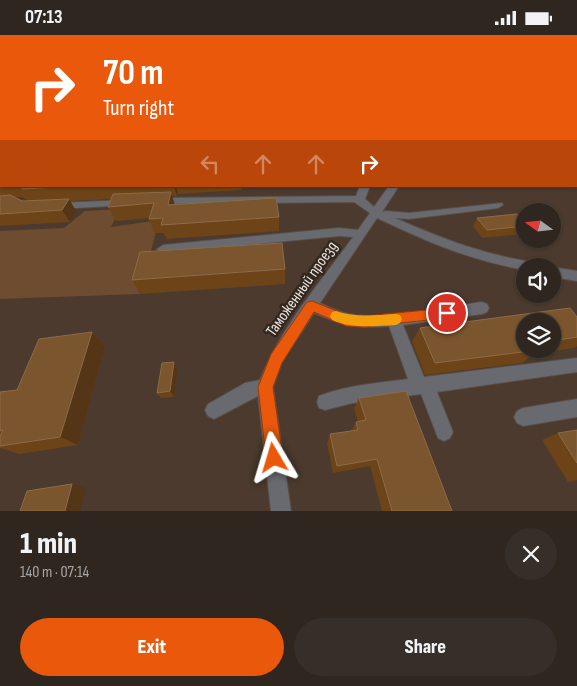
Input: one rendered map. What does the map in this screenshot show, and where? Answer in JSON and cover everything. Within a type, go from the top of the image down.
[{"type":"street","points":[[360,200],[365,187]]},
{"type":"street","name":"Таможенный проезд","points":[[281,511],[265,387],[276,359],[393,187]]},
{"type":"street","points":[[51,207],[143,202],[360,200],[376,214],[440,243],[493,260],[516,264]]},
{"type":"street","points":[[376,214],[409,216],[498,205]]},
{"type":"street","points":[[163,249],[339,232],[362,234]]},
{"type":"street","points":[[561,273],[577,276]]},
{"type":"street","points":[[312,306],[346,320],[394,320],[482,309]]},
{"type":"street","points":[[394,320],[444,433]]},
{"type":"street","points":[[325,402],[353,395],[577,365]]},
{"type":"street","points":[[214,410],[251,389],[265,387]]},
{"type":"street","points":[[523,417],[577,408]]},
{"type":"shaded area","points":[[0,187],[577,187],[577,511],[0,511]]},
{"type":"shaded area","points":[[120,209],[111,227],[159,220],[140,294],[0,299],[0,231],[64,228],[85,211]]},
{"type":"building","points":[[20,187],[56,187],[23,189]]},
{"type":"building","points":[[171,192],[168,205],[276,198],[279,217],[161,225],[163,218],[149,219],[154,203],[108,207],[113,194]]},
{"type":"building","points":[[10,195],[22,201],[69,199],[62,210],[0,214],[0,196]]},
{"type":"building","points":[[516,214],[516,227],[487,230],[477,218]]},
{"type":"building","points":[[282,243],[285,269],[132,280],[140,252]]},
{"type":"building","points":[[570,308],[577,317],[577,337],[561,340],[561,313],[532,313]]},
{"type":"building","points":[[516,315],[516,353],[435,363],[420,328]]},
{"type":"building","points":[[92,332],[60,437],[0,446],[0,437],[3,430],[0,431],[0,392],[17,390],[39,339]]},
{"type":"building","points":[[174,362],[170,391],[157,393],[162,363]]},
{"type":"building","points":[[406,391],[452,511],[392,511],[377,459],[337,466],[330,434],[358,430],[356,422],[366,420],[359,398]]},
{"type":"building","points":[[577,430],[577,463],[558,433]]},
{"type":"building","points":[[72,484],[65,511],[20,511],[27,491]]},
{"type":"slow traffic","points":[[336,316],[346,320],[364,321],[396,319]]},
{"type":"route","points":[[274,458],[265,387],[276,359],[289,337],[312,306],[346,320],[364,321],[394,320],[447,313]]}]
